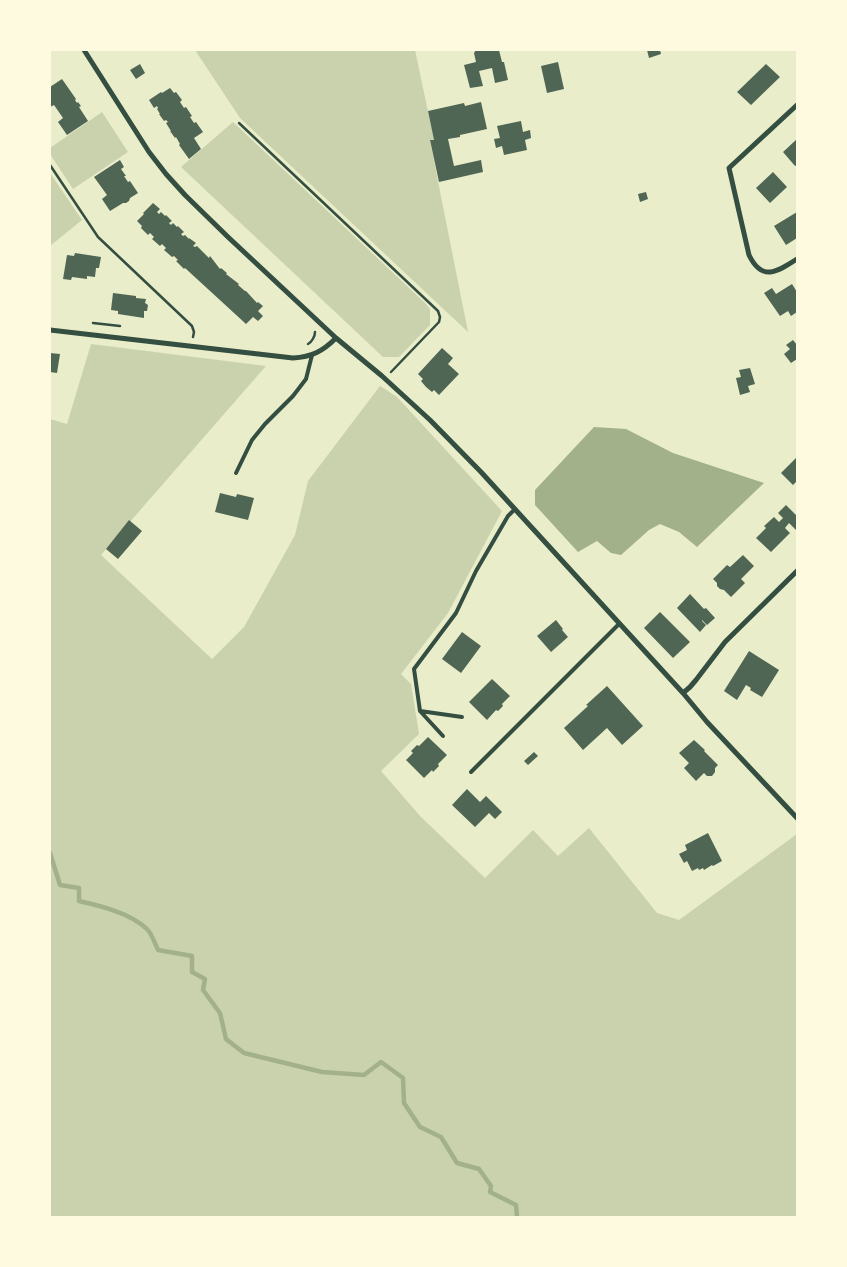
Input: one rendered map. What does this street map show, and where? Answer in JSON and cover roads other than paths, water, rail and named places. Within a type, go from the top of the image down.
[{"type":"street","points":[[84,50],[136,133],[166,174],[208,218],[336,338],[385,379],[450,440],[797,818]]},
{"type":"street","points":[[797,105],[729,168],[749,255],[753,262],[760,269],[773,272],[782,269],[797,259]]},
{"type":"street","points":[[50,330],[293,358],[320,352],[336,338]]},
{"type":"street","points":[[683,693],[696,680],[725,642],[797,571]]},
{"type":"lane","points":[[236,473],[252,440],[293,396],[306,379],[312,355]]},
{"type":"lane","points":[[443,736],[420,711],[414,669],[456,614],[476,571],[508,516],[514,510]]},
{"type":"lane","points":[[471,772],[619,624]]},
{"type":"lane","points":[[420,711],[462,717]]},
{"type":"waterway","points":[[50,853],[60,885],[79,888],[79,901],[115,911],[140,923],[149,931],[158,950],[192,956],[192,972],[205,979],[203,990],[220,1013],[226,1039],[244,1053],[322,1072],[364,1075],[381,1062],[403,1078],[404,1103],[420,1127],[441,1137],[457,1163],[479,1169],[491,1186],[490,1192],[516,1205],[517,1217]]}]
